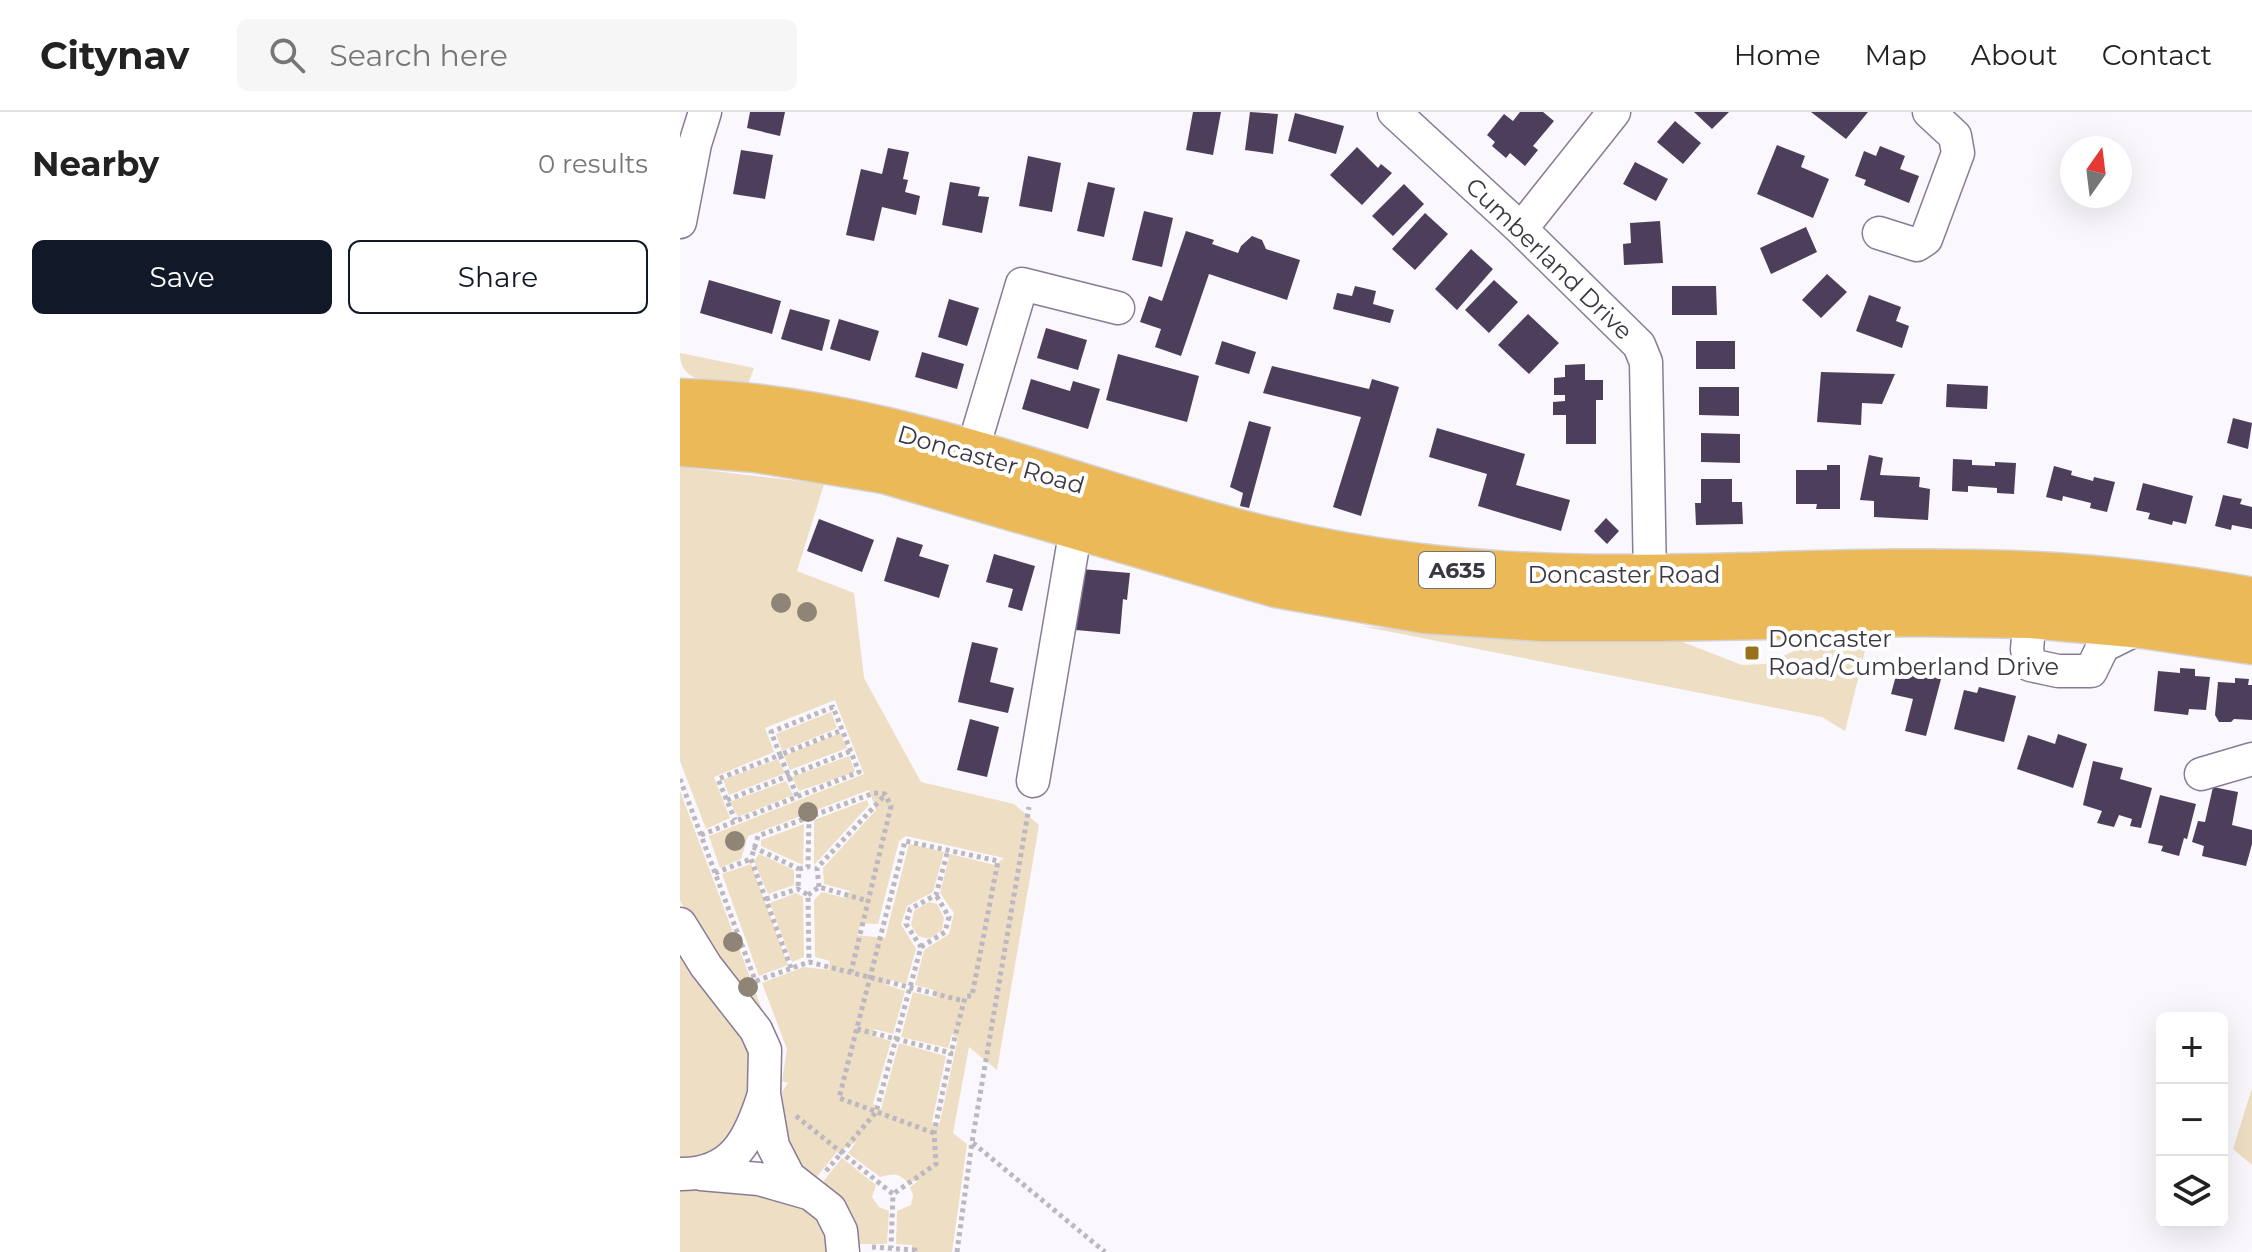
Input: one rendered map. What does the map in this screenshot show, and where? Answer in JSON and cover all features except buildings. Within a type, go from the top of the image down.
[{"type":"highway","name":"Doncaster Road","points":[[680,401],[713,401],[807,413],[972,452],[1207,567],[1276,585],[1425,611],[1543,619],[1624,591],[2012,573],[2149,584],[2252,600]]},
{"type":"highway","name":"Doncaster Road","points":[[680,444],[756,450],[1081,508]]},
{"type":"highway","points":[[2143,626],[2149,584]]},
{"type":"highway","name":"Doncaster Road","points":[[1624,591],[1914,614],[2030,616],[2143,626],[2252,642]]},
{"type":"street","name":"Cumberland Drive","points":[[1394,112],[1521,229],[1639,345],[1646,362],[1624,591]]},
{"type":"street","points":[[1521,229],[1614,112]]},
{"type":"street","points":[[1879,233],[1917,245],[1926,239],[1958,153],[1955,136],[1929,112]]},
{"type":"street","points":[[680,222],[701,117]]},
{"type":"street","points":[[972,452],[1009,280],[1118,308]]},
{"type":"street","points":[[1033,781],[1081,508]]},
{"type":"street","points":[[2201,774],[2252,759]]},
{"type":"street","points":[[680,924],[706,966],[756,1030],[765,1050],[764,1094],[773,1146],[789,1177],[830,1209],[841,1231],[858,1250]]},
{"type":"street","points":[[690,1174],[718,1167],[739,1149],[754,1126],[764,1094]]},
{"type":"street","points":[[690,1174],[759,1179],[811,1193]]},
{"type":"path","points":[[701,835],[859,772],[833,707],[771,732],[797,796]]},
{"type":"path","points":[[735,820],[718,779],[842,730]]},
{"type":"path","points":[[727,800],[851,751]]},
{"type":"path","points":[[680,779],[761,995]]},
{"type":"path","points":[[957,1252],[972,1142],[1033,781]]},
{"type":"path","points":[[791,968],[751,859],[758,836],[874,793],[885,794]]},
{"type":"path","points":[[819,887],[817,868],[885,794]]},
{"type":"path","points":[[851,972],[891,806],[885,794]]},
{"type":"path","points":[[808,867],[809,817]]},
{"type":"path","points":[[893,1194],[936,1164],[934,1133],[964,1001],[966,996],[972,996],[998,861],[905,841],[839,1098],[934,1133]]},
{"type":"path","points":[[753,847],[799,869],[817,868]]},
{"type":"path","points":[[811,1193],[876,1112],[921,947],[945,932],[949,917],[936,895],[948,850]]},
{"type":"path","points":[[715,873],[751,859]]},
{"type":"path","points":[[798,889],[799,869]]},
{"type":"path","points":[[819,887],[868,901]]},
{"type":"path","points":[[808,895],[819,887]]},
{"type":"path","points":[[766,899],[798,889],[808,895]]},
{"type":"path","points":[[808,895],[809,962]]},
{"type":"path","points":[[921,947],[906,924],[910,909],[936,895]]},
{"type":"path","points":[[756,981],[809,962],[964,1001]]},
{"type":"path","points":[[857,1029],[951,1053]]},
{"type":"path","points":[[764,1094],[775,1099],[893,1194]]},
{"type":"path","points":[[972,1142],[1105,1252]]},
{"type":"path","points":[[891,1248],[893,1194]]},
{"type":"path","points":[[858,1250],[891,1248],[915,1252]]},
{"type":"shaded area","points":[[680,353],[754,368],[748,384],[704,380],[687,372]]},
{"type":"shaded area","points":[[680,467],[824,484],[797,571],[854,593],[864,678],[921,782],[1014,804],[1039,825],[997,1070],[969,1047],[953,1133],[967,1144],[952,1252],[912,1252],[912,1245],[896,1244],[897,1211],[911,1205],[913,1195],[910,1187],[918,1181],[906,1181],[894,1174],[880,1177],[848,1153],[856,1142],[836,1153],[811,1184],[795,1170],[774,1105],[784,1111],[782,1092],[788,1083],[782,1081],[787,1049],[762,983],[804,967],[829,970],[830,961],[815,957],[814,900],[822,892],[845,898],[850,891],[824,884],[823,868],[876,810],[869,790],[748,836],[741,859],[720,868],[709,836],[864,774],[835,700],[765,728],[774,752],[714,777],[730,818],[706,829],[680,761]],"holes":[[[906,836],[1004,858],[995,865],[950,854],[940,893],[954,913],[949,934],[924,950],[915,985],[934,990],[937,998],[913,992],[901,1037],[948,1048],[952,1034],[958,1038],[939,1126],[932,1122],[946,1056],[899,1043],[881,1109],[873,1104],[891,1041],[871,1035],[874,1029],[893,1034],[905,991],[885,984],[887,979],[906,984],[916,949],[901,924],[907,906],[933,892],[944,852],[909,844],[885,938],[857,935],[861,923],[878,924],[899,841]]]},
{"type":"shaded area","points":[[1361,626],[1536,641],[1680,641],[1742,665],[1765,664],[1819,640],[1868,639],[1845,731],[1822,717]]},
{"type":"shaded area","points":[[831,712],[837,728],[782,751],[776,734]]},
{"type":"shaded area","points":[[840,733],[847,748],[790,770],[784,756]]},
{"type":"shaded area","points":[[849,756],[855,772],[799,791],[792,777]]},
{"type":"shaded area","points":[[778,759],[785,773],[729,795],[723,780]]},
{"type":"shaded area","points":[[786,781],[793,795],[738,817],[730,802]]},
{"type":"shaded area","points":[[680,791],[766,1020],[720,966],[680,901]]},
{"type":"shaded area","points":[[867,800],[869,805],[814,865],[814,820]]},
{"type":"shaded area","points":[[804,824],[803,865],[761,846],[761,840]]},
{"type":"shaded area","points":[[759,854],[794,870],[794,885],[768,894],[754,861]]},
{"type":"shaded area","points":[[751,864],[788,965],[759,976],[722,874]]},
{"type":"shaded area","points":[[796,893],[803,897],[804,957],[792,962],[770,903]]},
{"type":"shaded area","points":[[929,902],[937,904],[944,918],[942,930],[929,939],[918,936],[911,925],[914,911]]},
{"type":"shaded area","points":[[680,945],[753,1051],[746,1120],[709,1162],[680,1159]]},
{"type":"shaded area","points":[[2252,1088],[2252,1165],[2233,1149]]},
{"type":"shaded area","points":[[842,1158],[876,1185],[872,1197],[879,1207],[889,1211],[887,1244],[853,1244],[818,1188]]},
{"type":"shaded area","points":[[710,1183],[810,1202],[835,1252],[680,1252],[680,1189]]},
{"type":"place","name":"Doncaster Road/Cumberland Drive","points":[[1752,653]]}]
